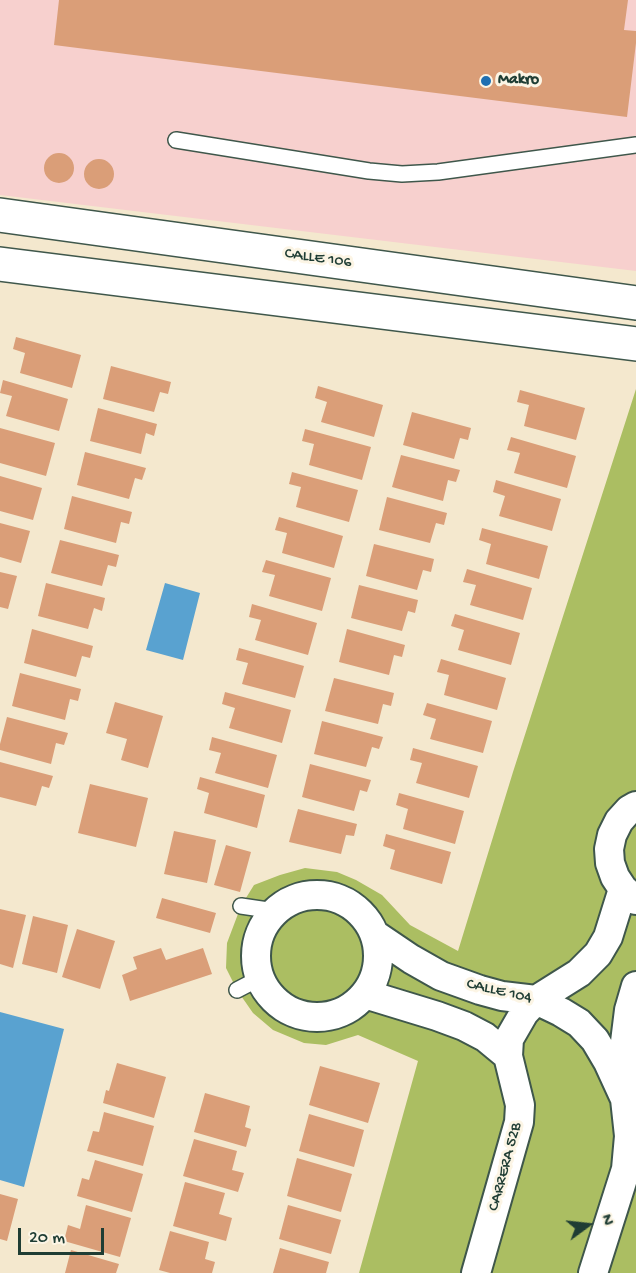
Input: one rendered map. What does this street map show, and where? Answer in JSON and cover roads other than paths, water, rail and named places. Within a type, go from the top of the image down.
[{"type":"street","name":"CALLE 106","points":[[0,215],[636,303]]},
{"type":"street","points":[[0,264],[636,344]]},
{"type":"street","name":"CARRERA 52B","points":[[476,1273],[519,1122],[520,1105],[508,1056],[509,1039],[524,1013],[536,1000],[579,973],[598,954],[608,937],[629,894],[615,877],[610,863],[609,849],[612,834],[619,821],[636,806]]},
{"type":"street","name":"CALLE 104","points":[[275,911],[292,900],[311,895],[331,896],[349,903],[364,917],[374,934],[441,976],[502,996],[536,1000],[561,1012],[579,1023],[595,1040],[626,1099]]},
{"type":"street","points":[[275,911],[265,925],[258,942],[257,960],[249,984],[270,994],[283,1006],[299,1014],[318,1017],[336,1015],[352,1006],[365,994],[375,975],[378,955],[374,934]]},
{"type":"street","points":[[593,1273],[626,1169],[629,1136],[625,1042],[629,1010],[636,986]]},
{"type":"street","points":[[365,994],[464,1026],[485,1037],[508,1056]]},
{"type":"lane","points":[[176,140],[369,171],[402,174],[438,172],[636,145]]},
{"type":"lane","points":[[241,906],[275,911]]},
{"type":"water","points":[[165,583],[200,593],[183,660],[146,650]]},
{"type":"water","points":[[0,1012],[64,1029],[24,1187],[0,1180]]},
{"type":"place","name":"Makro","points":[[486,81]]}]
